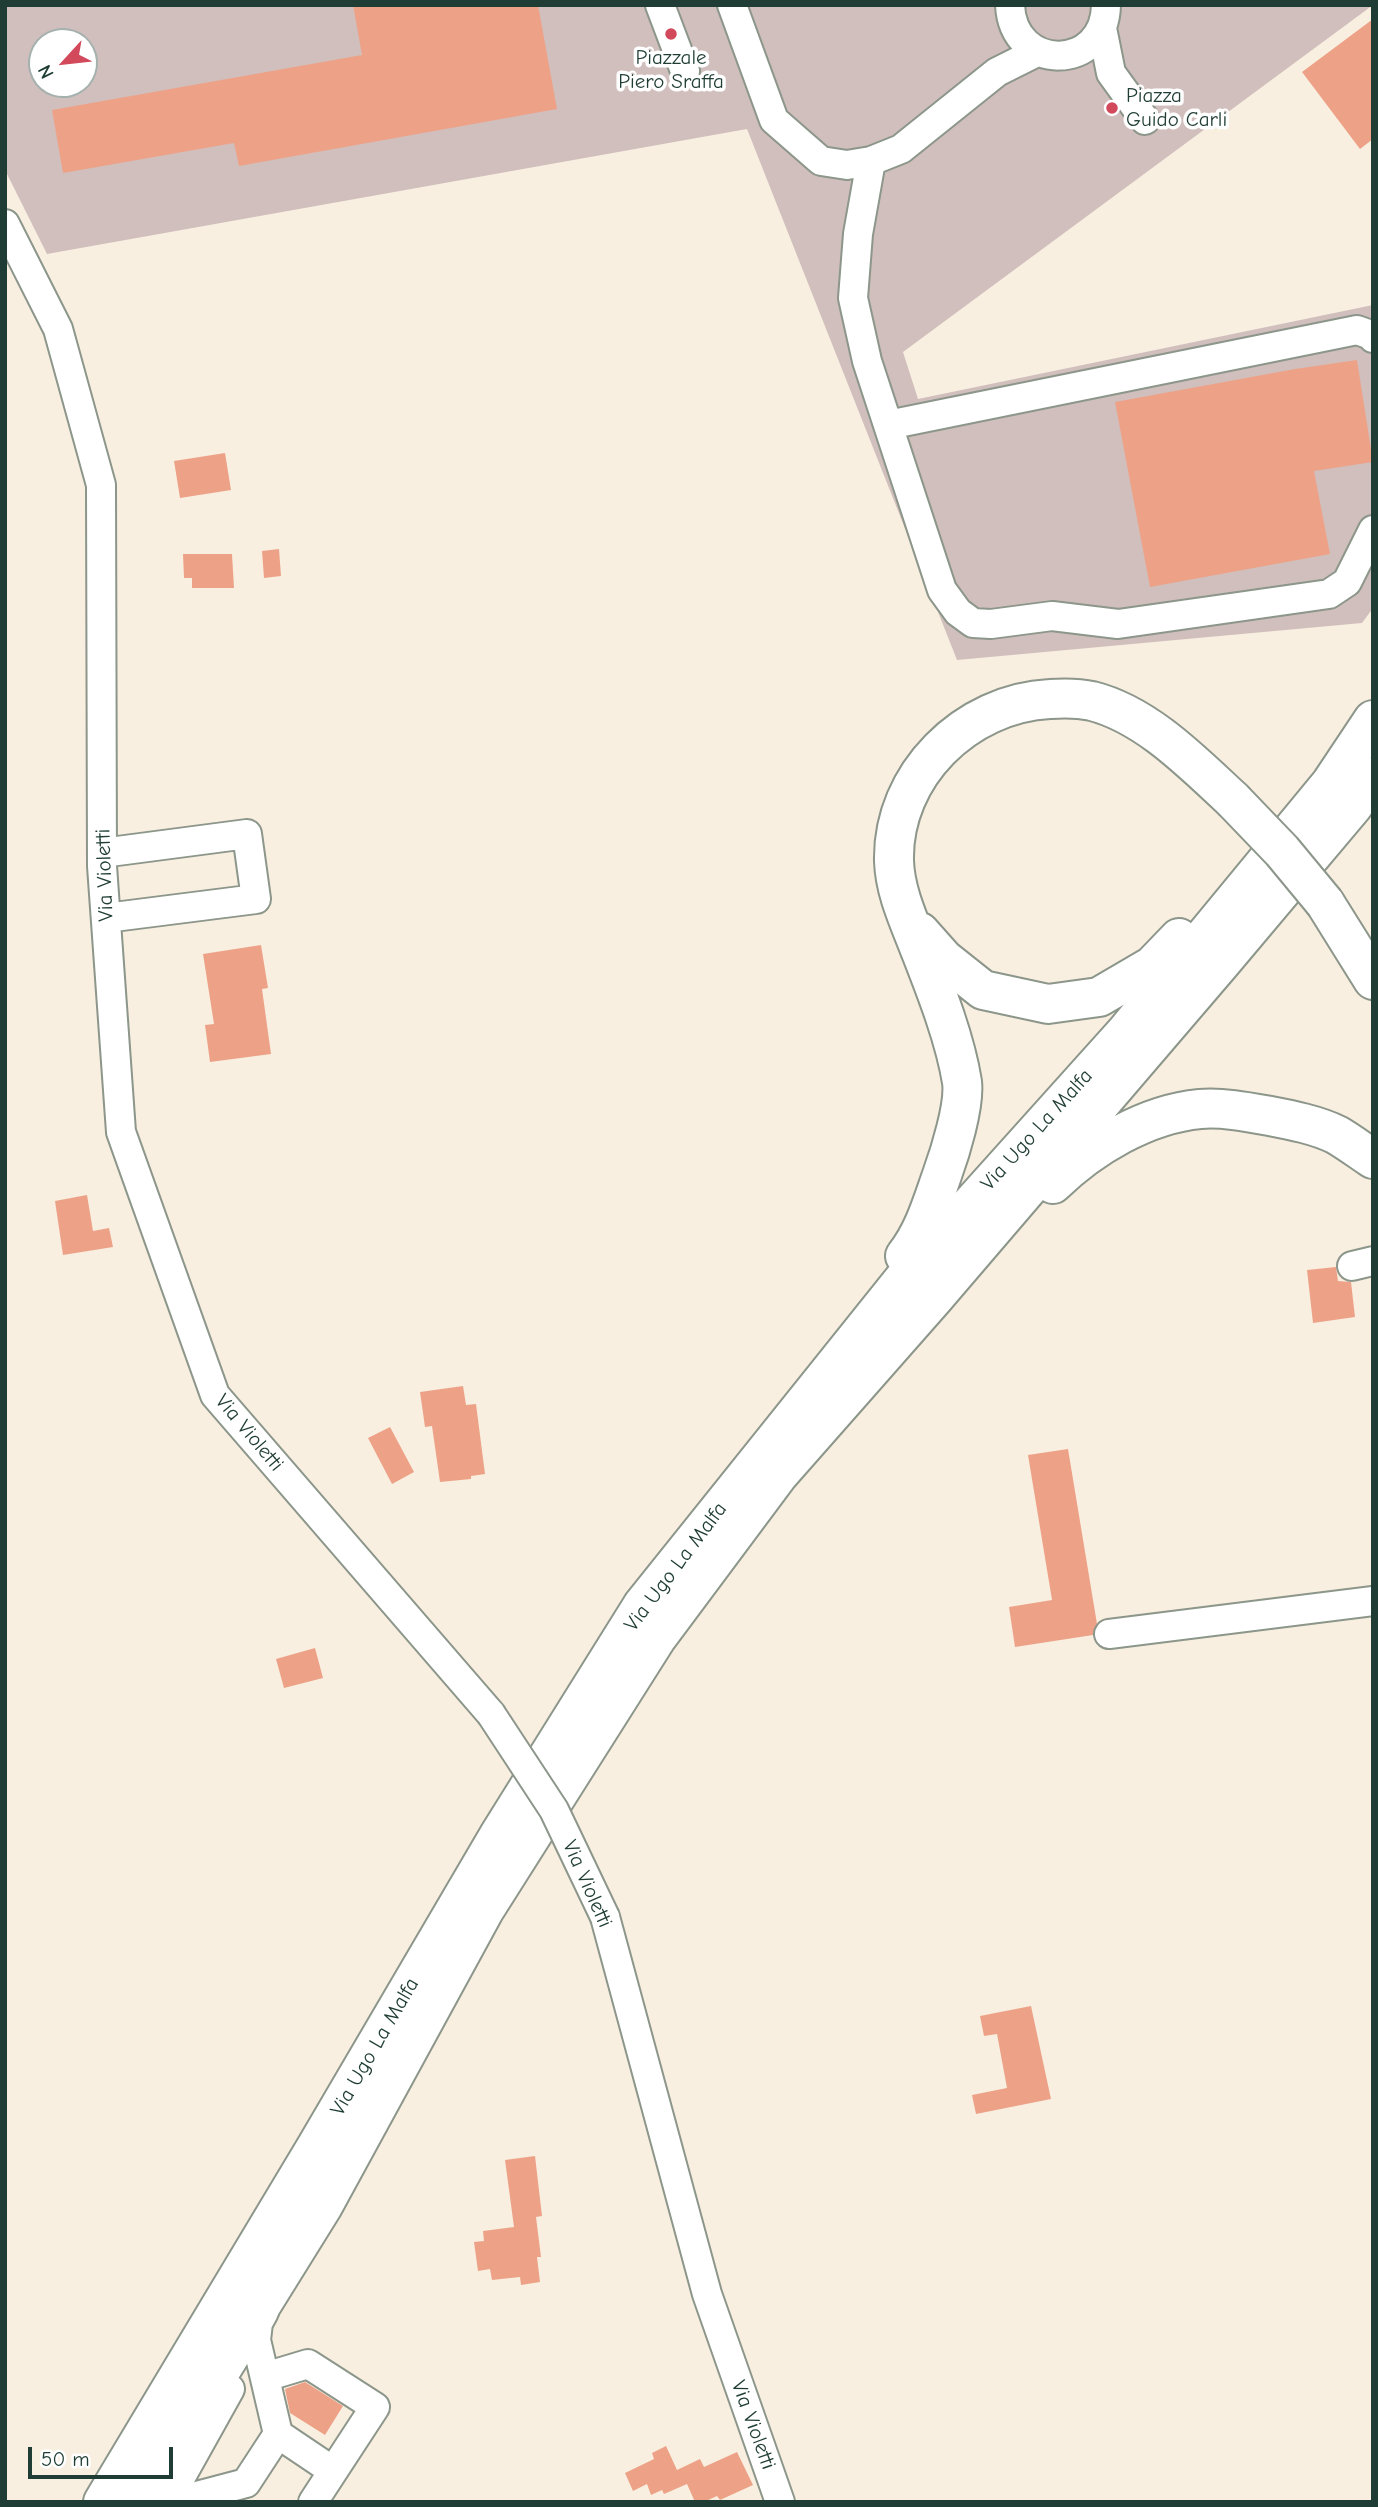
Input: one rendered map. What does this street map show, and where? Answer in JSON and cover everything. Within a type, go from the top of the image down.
[{"type":"highway","points":[[642,1606],[668,1555],[918,1240],[954,1143],[962,1085],[941,1003],[899,892],[894,862],[901,811],[925,765],[940,748],[975,719],[1016,703],[1038,699],[1090,701],[1131,717],[1163,740],[1233,800],[1282,851],[1325,903],[1373,980]]},
{"type":"highway","name":"Via Ugo La Malfa","points":[[103,2502],[499,1835],[642,1606],[904,1279],[1125,1033],[1331,783],[1373,720]]},
{"type":"highway","name":"Via Ugo La Malfa","points":[[139,2502],[323,2206],[485,1909],[656,1639],[779,1474],[934,1298],[1220,964],[1353,806],[1373,778]]},
{"type":"highway","points":[[907,917],[944,959],[983,990],[1048,1004],[1098,998],[1152,966],[1331,783]]},
{"type":"highway","points":[[934,1298],[962,1284],[1065,1173],[1112,1140],[1157,1118],[1200,1109],[1247,1112],[1290,1119],[1336,1135],[1373,1159]]},
{"type":"street","points":[[660,5],[685,71]]},
{"type":"street","points":[[732,5],[774,120],[821,161],[847,165],[871,161],[901,149],[997,72],[1037,51]]},
{"type":"street","points":[[997,72],[1010,12]]},
{"type":"street","points":[[1010,12],[1016,32],[1025,44],[1052,56],[1068,55],[1088,46],[1104,17]]},
{"type":"street","points":[[1104,17],[1111,73],[1144,120]]},
{"type":"street","points":[[1068,55],[1111,73]]},
{"type":"street","points":[[871,161],[858,234],[853,298],[867,361],[942,590],[958,612],[973,623],[991,624],[1052,615],[1118,624],[1329,594],[1347,582],[1373,530]]},
{"type":"street","name":"Via Violetti","points":[[5,224],[58,329],[101,485],[102,853],[121,1132],[215,1395],[491,1714],[554,1810],[605,1917],[706,2294],[780,2502]]},
{"type":"street","points":[[888,425],[1357,330],[1373,338]]},
{"type":"street","points":[[102,853],[247,834],[256,899],[106,918]]},
{"type":"street","points":[[1109,1634],[1373,1601]]},
{"type":"street","points":[[333,2471],[278,2434],[256,2340],[257,2323],[356,2167],[376,2108]]},
{"type":"street","points":[[167,2502],[256,2340]]},
{"type":"street","points":[[265,2377],[308,2364],[375,2407],[313,2502]]},
{"type":"street","points":[[174,2502],[246,2483],[278,2434]]},
{"type":"shaded area","points":[[5,5],[1373,5],[903,352],[918,399],[1373,305],[1373,608],[1362,623],[957,660],[747,129],[47,254],[5,170]]},
{"type":"building","points":[[353,5],[538,5],[557,109],[239,166],[234,143],[63,173],[52,110],[362,55]]},
{"type":"building","points":[[1373,19],[1373,139],[1360,149],[1302,72]]},
{"type":"building","points":[[1357,360],[1373,462],[1314,471],[1330,554],[1150,587],[1115,402]]},
{"type":"building","points":[[225,453],[231,490],[180,498],[174,461]]},
{"type":"building","points":[[279,549],[281,576],[264,578],[262,551]]},
{"type":"building","points":[[183,554],[232,554],[234,588],[192,588],[192,578],[184,578]]},
{"type":"building","points":[[261,945],[268,988],[262,989],[271,1054],[210,1062],[205,1025],[214,1024],[203,954]]},
{"type":"building","points":[[87,1195],[93,1231],[109,1228],[113,1247],[63,1255],[55,1201]]},
{"type":"building","points":[[1336,1267],[1338,1281],[1351,1282],[1355,1317],[1313,1323],[1307,1270]]},
{"type":"building","points":[[463,1386],[466,1405],[476,1404],[485,1474],[471,1476],[471,1479],[440,1482],[432,1426],[425,1427],[420,1392]]},
{"type":"building","points":[[390,1427],[414,1472],[392,1484],[368,1438]]},
{"type":"building","points":[[1068,1449],[1097,1624],[1093,1635],[1015,1647],[1009,1607],[1052,1600],[1028,1455]]},
{"type":"building","points":[[315,1648],[323,1678],[284,1688],[276,1659]]},
{"type":"building","points":[[1031,2006],[1051,2099],[976,2114],[972,2095],[1007,2088],[997,2034],[984,2036],[980,2016]]},
{"type":"building","points":[[535,2156],[542,2216],[536,2217],[541,2257],[537,2257],[540,2282],[521,2285],[520,2277],[492,2280],[490,2269],[478,2271],[474,2242],[484,2241],[483,2231],[514,2227],[505,2160]]},
{"type":"building","points":[[305,2382],[343,2406],[325,2435],[290,2413],[285,2389]]},
{"type":"building","points":[[666,2446],[677,2470],[700,2459],[704,2467],[737,2452],[753,2485],[720,2500],[717,2496],[704,2502],[695,2502],[687,2484],[664,2494],[662,2490],[651,2495],[647,2484],[633,2491],[625,2473],[654,2459],[652,2453]]},
{"type":"place","name":"Piazzale Piero Sraffa","points":[[671,34]]},
{"type":"place","name":"Piazza Guido Carli","points":[[1112,108]]}]
